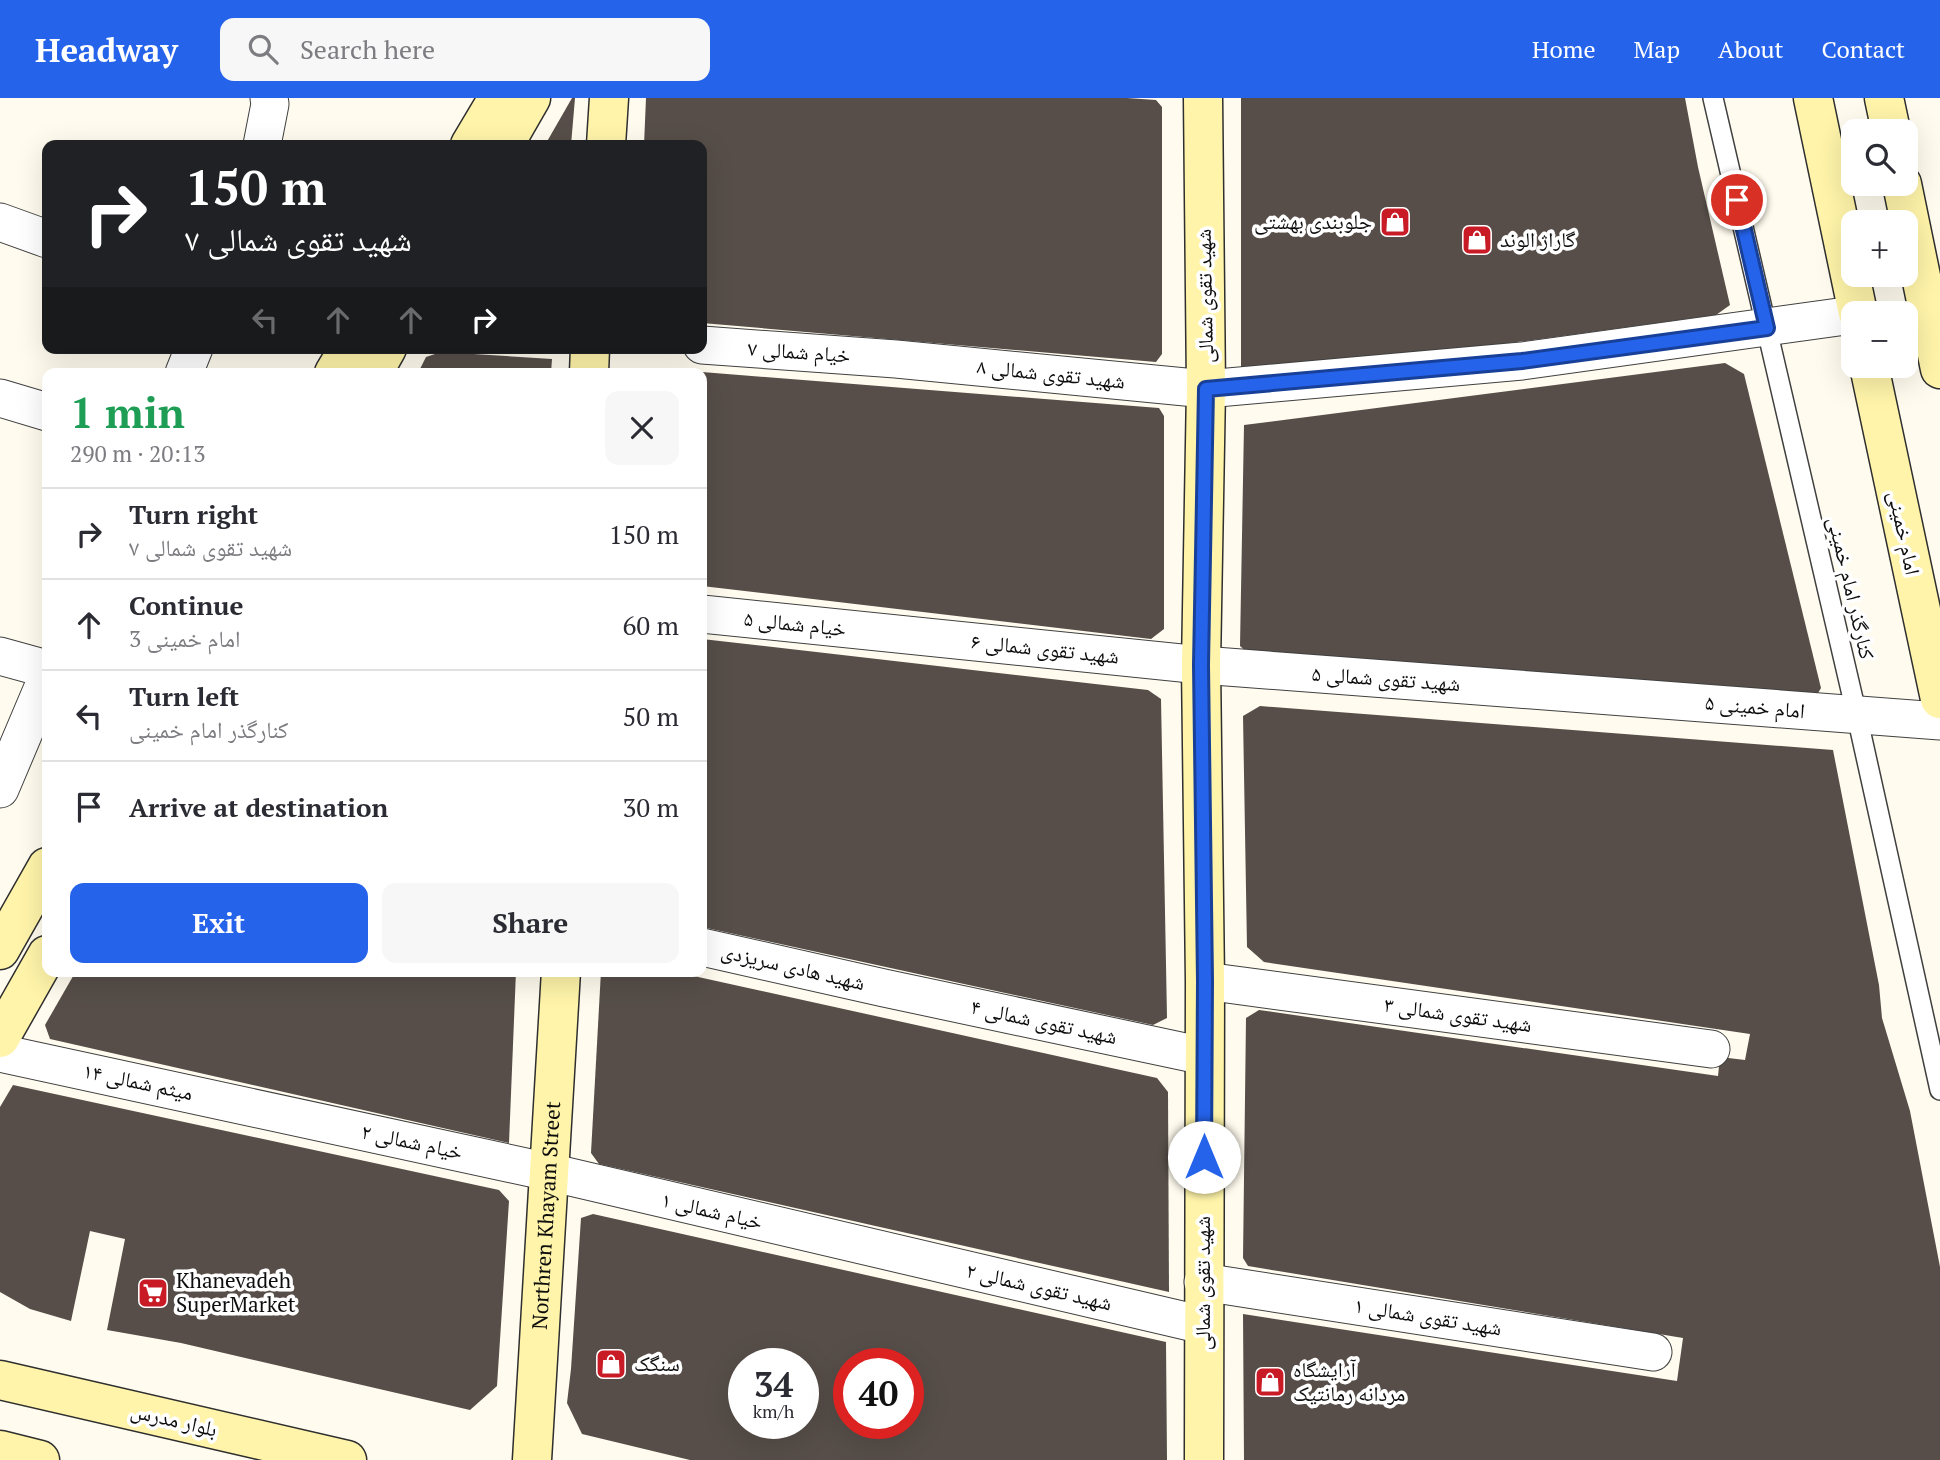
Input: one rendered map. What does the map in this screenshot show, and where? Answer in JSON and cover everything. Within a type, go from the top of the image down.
[{"type":"street","points":[[263,140],[269,98]]},
{"type":"street","points":[[473,140],[498,98]]},
{"type":"street","points":[[507,140],[531,98]]},
{"type":"street","points":[[606,140],[609,98]]},
{"type":"street","name":"شهید تقوی شمالی","points":[[1203,98],[1206,389],[1201,665],[1205,981],[1204,1460]]},
{"type":"street","points":[[1813,98],[1853,301]]},
{"type":"street","points":[[1884,98],[1888,119]]},
{"type":"street","points":[[1904,196],[1940,369]]},
{"type":"street","points":[[0,222],[42,237]]},
{"type":"street","name":"شهید تقوی شمالی ۸","points":[[896,359],[1206,389],[1522,361],[1841,316]]},
{"type":"street","name":"خیام شمالی ۷","points":[[707,345],[896,359]]},
{"type":"street","name":"امام خمینی","points":[[1872,378],[1940,699]]},
{"type":"street","points":[[0,398],[42,411]]},
{"type":"street","name":"خیام شمالی ۵","points":[[707,615],[888,634]]},
{"type":"street","name":"شهید تقوی شمالی ۶","points":[[888,634],[1201,665]]},
{"type":"street","points":[[0,656],[42,668]]},
{"type":"street","name":"شهید تقوی شمالی ۵","points":[[1201,665],[1570,692]]},
{"type":"street","points":[[0,789],[42,690]]},
{"type":"street","name":"امام خمینی ۵","points":[[1570,692],[1940,721]]},
{"type":"street","points":[[2,944],[42,876]]},
{"type":"street","name":"شهید هادی سریزدی","points":[[707,948],[884,988]]},
{"type":"street","points":[[0,1038],[42,964]]},
{"type":"street","name":"Northren Khayam Street","points":[[532,1460],[561,977]]},
{"type":"street","name":"شهید تقوی شمالی ۳","points":[[1205,981],[1711,1049]]},
{"type":"street","name":"شهید تقوی شمالی ۴","points":[[884,988],[1204,1056]]},
{"type":"street","name":"میثم شمالی ۱۴","points":[[0,1053],[276,1112]]},
{"type":"street","name":"خیام شمالی ۲","points":[[276,1112],[549,1172]]},
{"type":"street","name":"خیام شمالی ۱","points":[[549,1172],[875,1249]]},
{"type":"street","name":"شهید تقوی شمالی ۲","points":[[875,1249],[1203,1325]]},
{"type":"street","name":"شهید تقوی شمالی ۱","points":[[1203,1282],[1653,1352]]},
{"type":"street","name":"بلوار مدرس","points":[[0,1380],[347,1460]]},
{"type":"street","points":[[0,1450],[40,1460]]},
{"type":"lane","name":"کنارگذر امام خمینی","points":[[1713,98],[1857,716],[1940,1090]]},
{"type":"building","points":[[572,98],[575,98],[571,140],[548,140]]},
{"type":"building","points":[[646,98],[1156,100],[1162,107],[1162,354],[1156,362],[707,323],[707,140],[644,140]]},
{"type":"building","points":[[1241,98],[1685,98],[1730,305],[1716,315],[1253,378],[1241,371]]},
{"type":"building","points":[[435,354],[473,354],[552,359],[551,368],[420,368],[426,357]]},
{"type":"building","points":[[1725,363],[1744,374],[1821,688],[1814,700],[1250,655],[1240,646],[1244,425]]},
{"type":"building","points":[[707,372],[1159,408],[1164,416],[1164,629],[1151,639],[707,587]]},
{"type":"building","points":[[707,640],[1148,690],[1161,699],[1167,1018],[1153,1025],[707,928]]},
{"type":"building","points":[[1260,706],[1833,750],[1879,985],[1882,1018],[1910,1111],[1940,1267],[1940,1460],[1244,1460],[1243,1314],[1677,1381],[1683,1338],[1248,1266],[1243,1258],[1246,1018],[1259,1010],[1718,1076],[1720,1057],[1745,1060],[1750,1034],[1264,962],[1247,947],[1243,716]]},
{"type":"building","points":[[73,977],[516,977],[509,1143],[50,1039],[45,1025]]},
{"type":"building","points":[[601,977],[698,977],[1157,1078],[1168,1092],[1169,1292],[599,1164],[591,1153]]},
{"type":"building","points":[[13,1085],[499,1190],[509,1201],[497,1386],[470,1410],[181,1343],[107,1330],[125,1239],[90,1231],[71,1321],[30,1309],[0,1292],[0,1107]]},
{"type":"building","points":[[593,1214],[1166,1342],[1167,1460],[690,1460],[582,1434],[567,1403],[581,1218]]},
{"type":"place","name":"جلوبندی بهشتی","points":[[1395,222]]},
{"type":"place","name":"گاراژ الوند","points":[[1477,240]]},
{"type":"place","name":"Khanevadeh SuperMarket","points":[[153,1293]]},
{"type":"place","name":"سنگک","points":[[611,1364]]},
{"type":"place","name":"آرایشگاه مردانه رمانتیک","points":[[1270,1382]]},
{"type":"route","points":[[1204,1157],[1201,665],[1206,389],[1522,361],[1767,328],[1737,200]]}]
